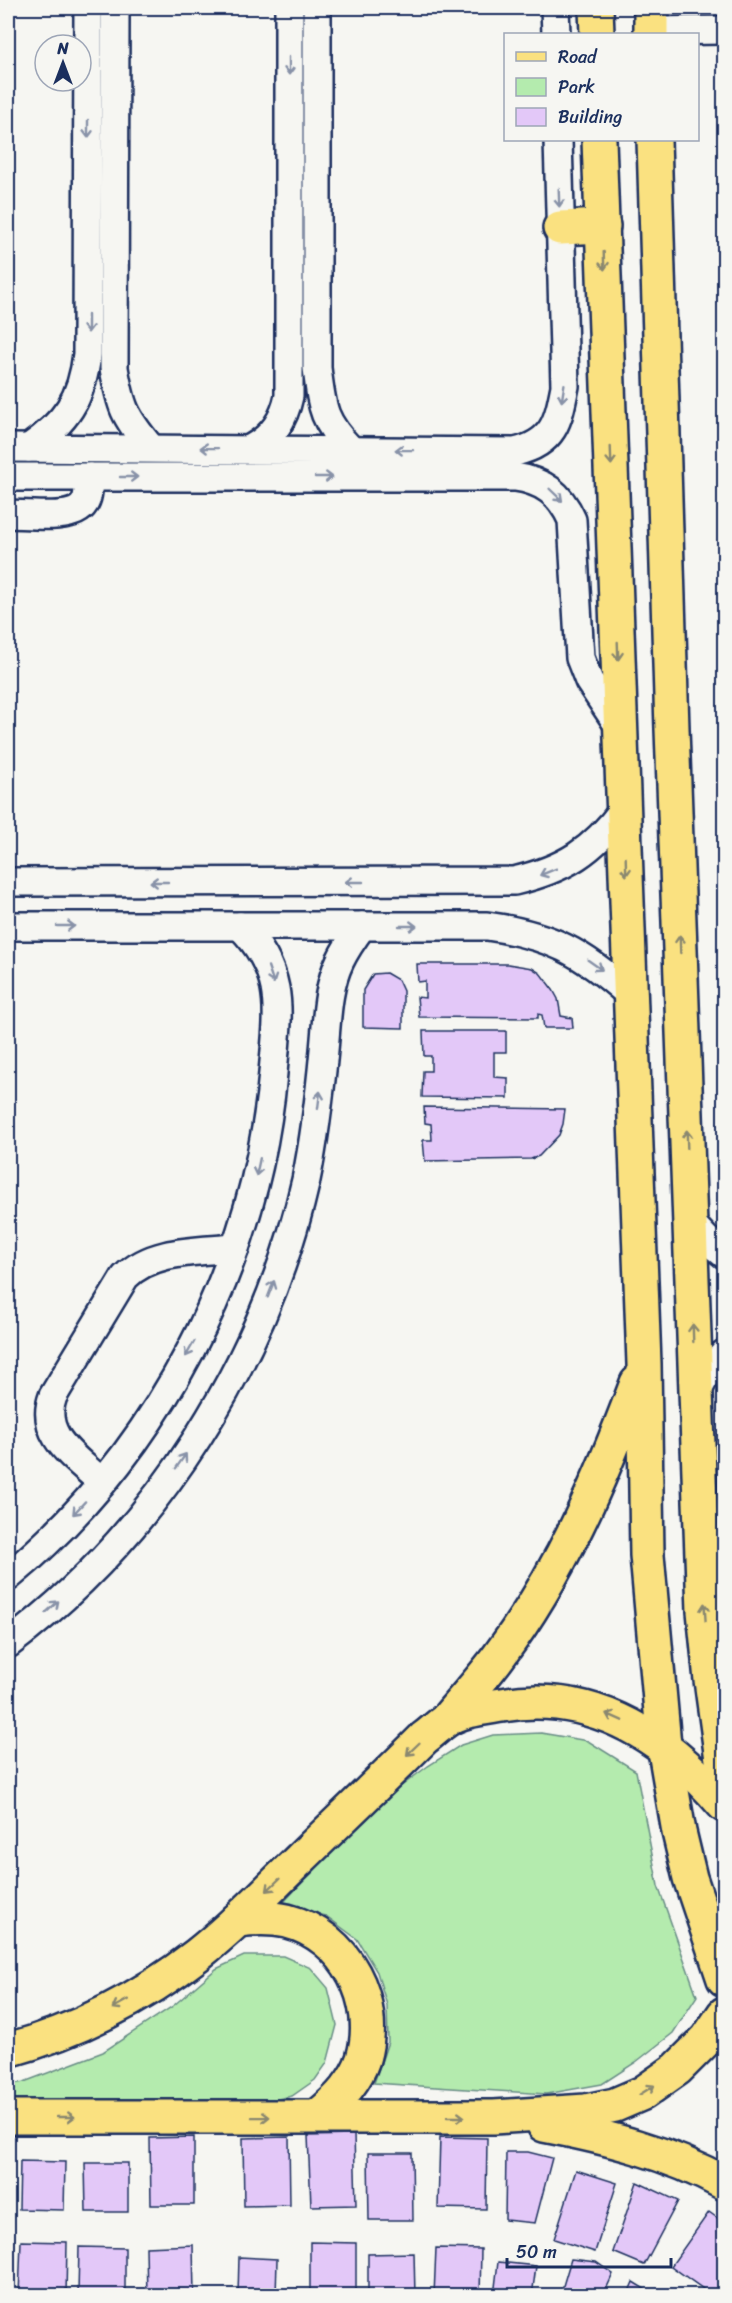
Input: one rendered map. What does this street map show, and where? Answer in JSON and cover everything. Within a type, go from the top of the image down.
[{"type":"main road","points":[[596,8],[597,33]]},
{"type":"main road","points":[[599,141],[644,1364],[647,1554],[664,1745],[679,1832],[690,1878],[724,1979]]},
{"type":"main road","points":[[654,141],[655,232],[695,1396],[714,1572],[711,1680],[724,1774]]},
{"type":"main road","points":[[560,228],[603,226]]},
{"type":"main road","points":[[621,729],[672,729]]},
{"type":"main road","points":[[8,2050],[73,2028],[118,2006],[197,1955],[237,1920],[424,1738],[447,1719],[499,1656],[561,1559],[602,1473],[644,1364]]},
{"type":"main road","points":[[447,1719],[509,1704],[542,1702],[574,1705],[607,1714],[664,1745],[724,1805]]},
{"type":"main road","points":[[237,1920],[263,1917],[289,1921],[313,1931],[334,1946],[350,1966],[362,1989],[368,2013],[368,2037],[362,2060],[352,2082],[337,2101],[318,2116]]},
{"type":"main road","points":[[8,2117],[494,2117],[586,2111],[615,2105],[643,2093],[677,2069],[706,2039],[724,2014]]},
{"type":"main road","points":[[494,2117],[627,2143],[675,2160],[724,2183]]},
{"type":"street","points":[[88,8],[88,33]]},
{"type":"street","points":[[115,8],[114,368],[119,399],[129,422],[150,447]]},
{"type":"street","points":[[252,448],[263,441],[281,421],[289,396],[290,8]]},
{"type":"street","points":[[317,8],[317,368],[324,415],[333,432],[350,449]]},
{"type":"street","points":[[555,8],[556,33]]},
{"type":"street","points":[[651,24],[694,19],[724,30]]},
{"type":"street","points":[[93,86],[115,87]]},
{"type":"street","points":[[18,448],[45,436],[65,416],[80,392],[85,373],[88,93]]},
{"type":"street","points":[[8,477],[89,477],[515,464],[531,448],[547,438],[559,417],[565,386],[558,141]]},
{"type":"street","points":[[18,448],[350,449],[515,464],[530,479],[556,494],[566,506],[572,520],[580,658],[589,681],[621,729]]},
{"type":"street","points":[[8,514],[74,513],[85,504],[89,477]]},
{"type":"street","points":[[8,882],[514,881],[540,875],[565,865],[608,831],[624,809]]},
{"type":"street","points":[[8,926],[487,926],[519,931],[550,940],[579,954],[605,972],[630,995]]},
{"type":"street","points":[[8,1577],[36,1554],[102,1483],[156,1410],[201,1332],[235,1248],[258,1171],[271,1091],[278,1010],[272,973],[253,939],[240,926]]},
{"type":"street","points":[[8,1644],[29,1629],[86,1577],[137,1520],[183,1459],[223,1394],[243,1355],[284,1254],[305,1180],[318,1106],[332,982],[339,962],[362,926]]},
{"type":"street","points":[[690,1222],[724,1254]]},
{"type":"street","points":[[102,1483],[58,1440],[51,1430],[49,1407],[53,1396],[125,1277],[133,1269],[142,1263],[166,1255],[235,1248]]},
{"type":"street","points":[[695,1396],[704,1378],[724,1354]]},
{"type":"green space","points":[[541,1733],[588,1741],[636,1771],[658,1886],[697,1996],[673,2033],[636,2062],[602,2084],[546,2094],[374,2083],[388,2042],[387,2005],[377,1972],[357,1939],[326,1916],[281,1905],[372,1808],[428,1766],[461,1745],[493,1735]]},
{"type":"green space","points":[[244,1956],[283,1956],[311,1968],[328,1988],[337,2025],[327,2063],[315,2080],[292,2096],[263,2102],[8,2104],[8,2085],[24,2082],[103,2052],[173,2006],[216,1969]]},
{"type":"building","points":[[417,964],[508,964],[532,968],[540,973],[553,990],[558,999],[561,1016],[572,1018],[573,1028],[544,1028],[542,1015],[538,1014],[538,1018],[419,1017],[417,997],[425,998],[425,981],[418,982]]},
{"type":"building","points":[[386,973],[398,980],[403,991],[403,1028],[363,1027],[363,990],[373,974]]},
{"type":"building","points":[[423,1031],[506,1031],[506,1052],[494,1052],[494,1077],[508,1078],[508,1098],[422,1097],[423,1071],[431,1071],[431,1056],[424,1056]]},
{"type":"building","points":[[424,1107],[565,1109],[559,1135],[539,1156],[531,1159],[425,1161],[423,1140],[432,1140],[431,1124],[425,1123]]},
{"type":"building","points":[[354,2135],[356,2205],[311,2206],[308,2136]]},
{"type":"building","points":[[194,2137],[194,2205],[151,2205],[150,2138]]},
{"type":"building","points":[[289,2137],[290,2205],[244,2206],[243,2138]]},
{"type":"building","points":[[440,2137],[487,2138],[486,2209],[438,2208]]},
{"type":"building","points":[[506,2152],[528,2152],[552,2158],[535,2223],[505,2220]]},
{"type":"building","points":[[368,2153],[412,2153],[413,2220],[369,2220]]},
{"type":"building","points":[[20,2161],[65,2162],[64,2210],[19,2209]]},
{"type":"building","points":[[85,2163],[128,2163],[128,2212],[86,2212]]},
{"type":"building","points":[[576,2170],[617,2183],[595,2252],[554,2239]]},
{"type":"building","points":[[637,2182],[678,2201],[644,2265],[613,2252]]},
{"type":"building","points":[[709,2212],[724,2223],[724,2289],[720,2296],[713,2296],[671,2266]]},
{"type":"building","points":[[21,2241],[67,2242],[66,2296],[19,2296]]},
{"type":"building","points":[[310,2242],[356,2243],[356,2296],[310,2296]]},
{"type":"building","points":[[193,2245],[194,2296],[147,2296],[146,2247]]},
{"type":"building","points":[[79,2247],[125,2248],[125,2296],[78,2296]]},
{"type":"building","points":[[436,2248],[481,2249],[480,2296],[434,2296]]},
{"type":"building","points":[[414,2253],[415,2296],[368,2296],[368,2254]]},
{"type":"building","points":[[239,2257],[277,2259],[276,2296],[238,2296]]},
{"type":"building","points":[[571,2259],[596,2262],[613,2274],[603,2296],[560,2296]]},
{"type":"building","points":[[498,2262],[536,2266],[532,2296],[494,2296]]},
{"type":"building","points":[[633,2282],[656,2296],[627,2296]]}]
